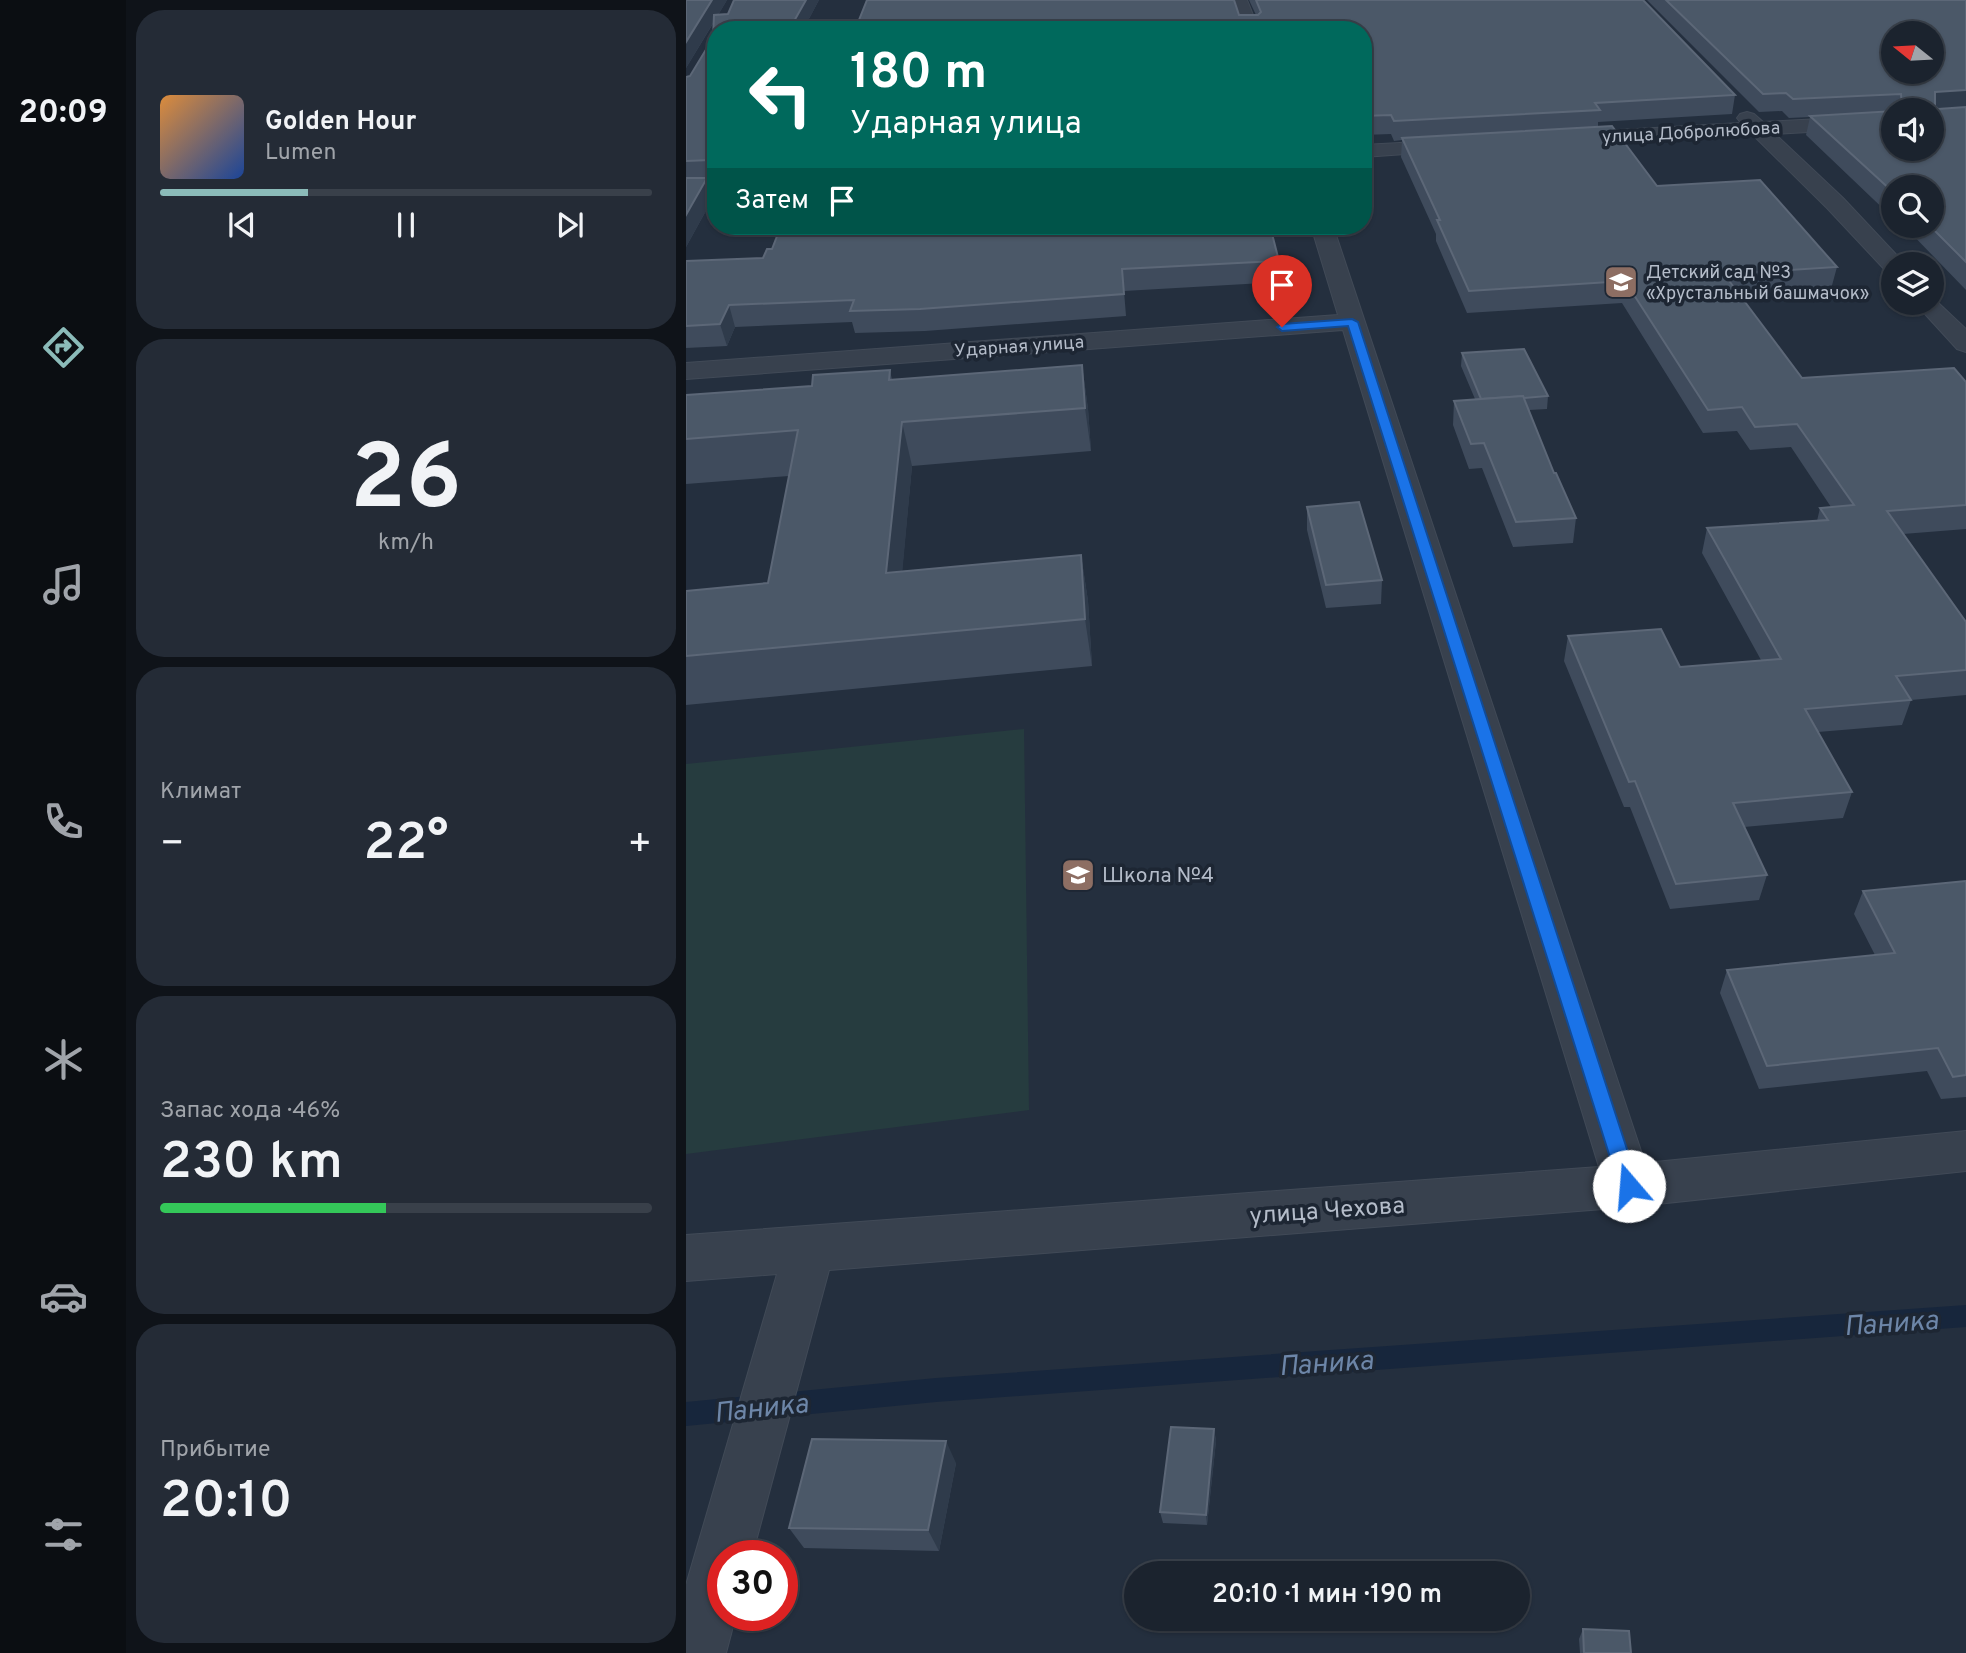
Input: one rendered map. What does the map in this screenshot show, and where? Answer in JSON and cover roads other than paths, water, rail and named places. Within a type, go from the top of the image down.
[{"type":"street","points":[[1238,0],[1246,21]]},
{"type":"street","points":[[1736,106],[1881,252]]},
{"type":"street","name":"улица Добролюбова","points":[[1550,141],[1881,122]]},
{"type":"street","points":[[1372,151],[1474,145]]},
{"type":"street","points":[[686,190],[707,189]]},
{"type":"street","points":[[1325,235],[1629,1186]]},
{"type":"street","points":[[1938,315],[1966,344]]},
{"type":"street","name":"Ударная улица","points":[[686,371],[1352,322]]},
{"type":"street","name":"улица Чехова","points":[[686,1258],[809,1251],[1629,1186],[1966,1150]]},
{"type":"street","points":[[728,1540],[809,1251]]},
{"type":"street","points":[[696,1653],[707,1613]]},
{"type":"waterway","name":"Паника","points":[[686,1414],[936,1390],[1966,1316]]},
{"type":"place","name":"Детский сад №3 «Хрустальный башмачок»","points":[[1621,282]]},
{"type":"place","name":"Школа №4","points":[[1078,875]]}]
